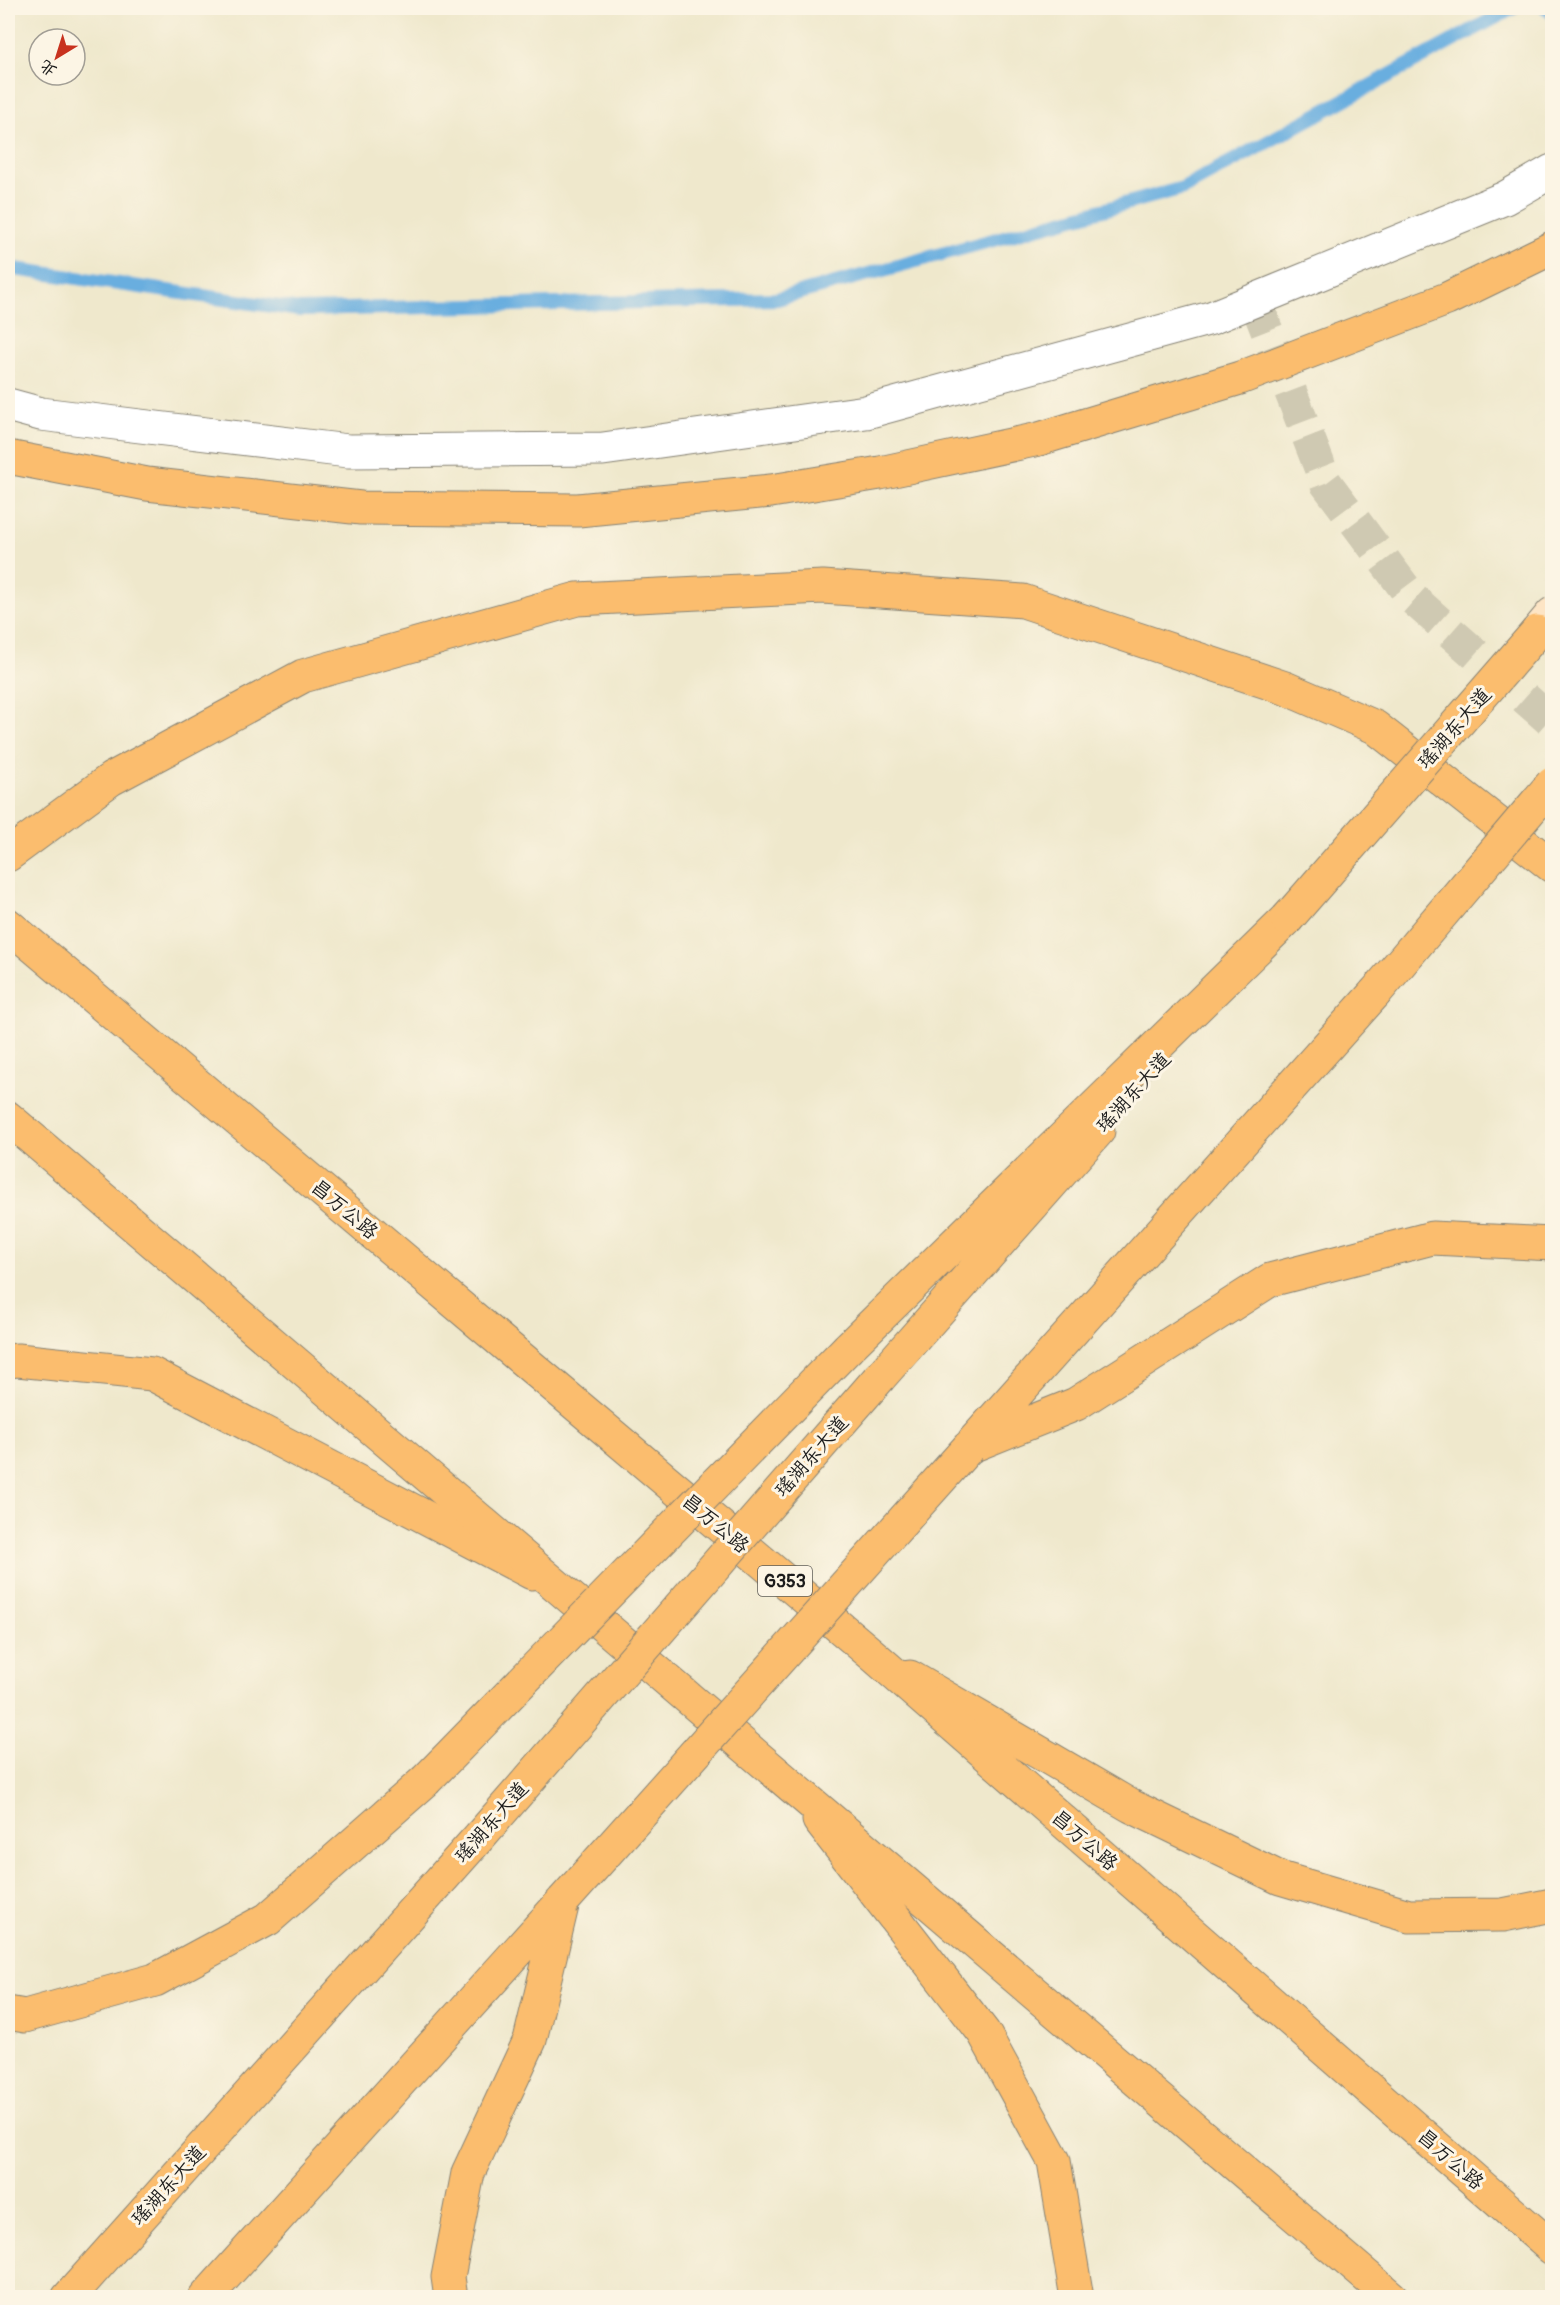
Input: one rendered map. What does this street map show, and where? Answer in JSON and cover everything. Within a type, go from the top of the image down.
[{"type":"main road","points":[[8,457],[147,484],[361,508],[578,510],[771,491],[880,473],[1039,440],[1240,378],[1447,299],[1552,248]]},
{"type":"main road","points":[[8,855],[111,779],[303,676],[577,599],[823,587],[1023,601],[1285,688],[1375,727],[1552,866]]},
{"type":"main road","name":"瑶湖东大道","points":[[68,2298],[480,1836],[880,1377],[1287,919],[1545,623]]},
{"type":"main road","points":[[205,2298],[1375,993],[1552,784]]},
{"type":"main road","points":[[8,2013],[25,2016],[155,1980],[268,1919],[425,1781],[848,1348],[1287,919]]},
{"type":"main road","name":"昌万公路","points":[[8,925],[875,1657],[1552,2248]]},
{"type":"main road","points":[[8,1118],[1392,2298]]},
{"type":"main road","points":[[969,1447],[1076,1404],[1270,1280],[1432,1238],[1552,1244]]},
{"type":"main road","points":[[8,1361],[18,1359],[152,1374],[557,1587]]},
{"type":"main road","points":[[875,1657],[1131,1806],[1280,1878],[1409,1916],[1503,1915],[1552,1905]]},
{"type":"main road","points":[[796,1790],[984,2033],[1054,2161],[1077,2298]]},
{"type":"main road","points":[[451,2298],[448,2277],[468,2173],[530,2040],[563,1901]]},
{"type":"street","points":[[8,405],[41,414],[348,451],[603,449],[866,412],[1211,318],[1505,198],[1552,171]]},
{"type":"waterway","points":[[8,268],[300,310],[777,299],[1183,188],[1513,8]]},
{"type":"waterway","points":[[1546,8],[1552,13]]},
{"type":"tunnel","points":[[1255,300],[1326,483],[1413,599],[1552,722]]}]
